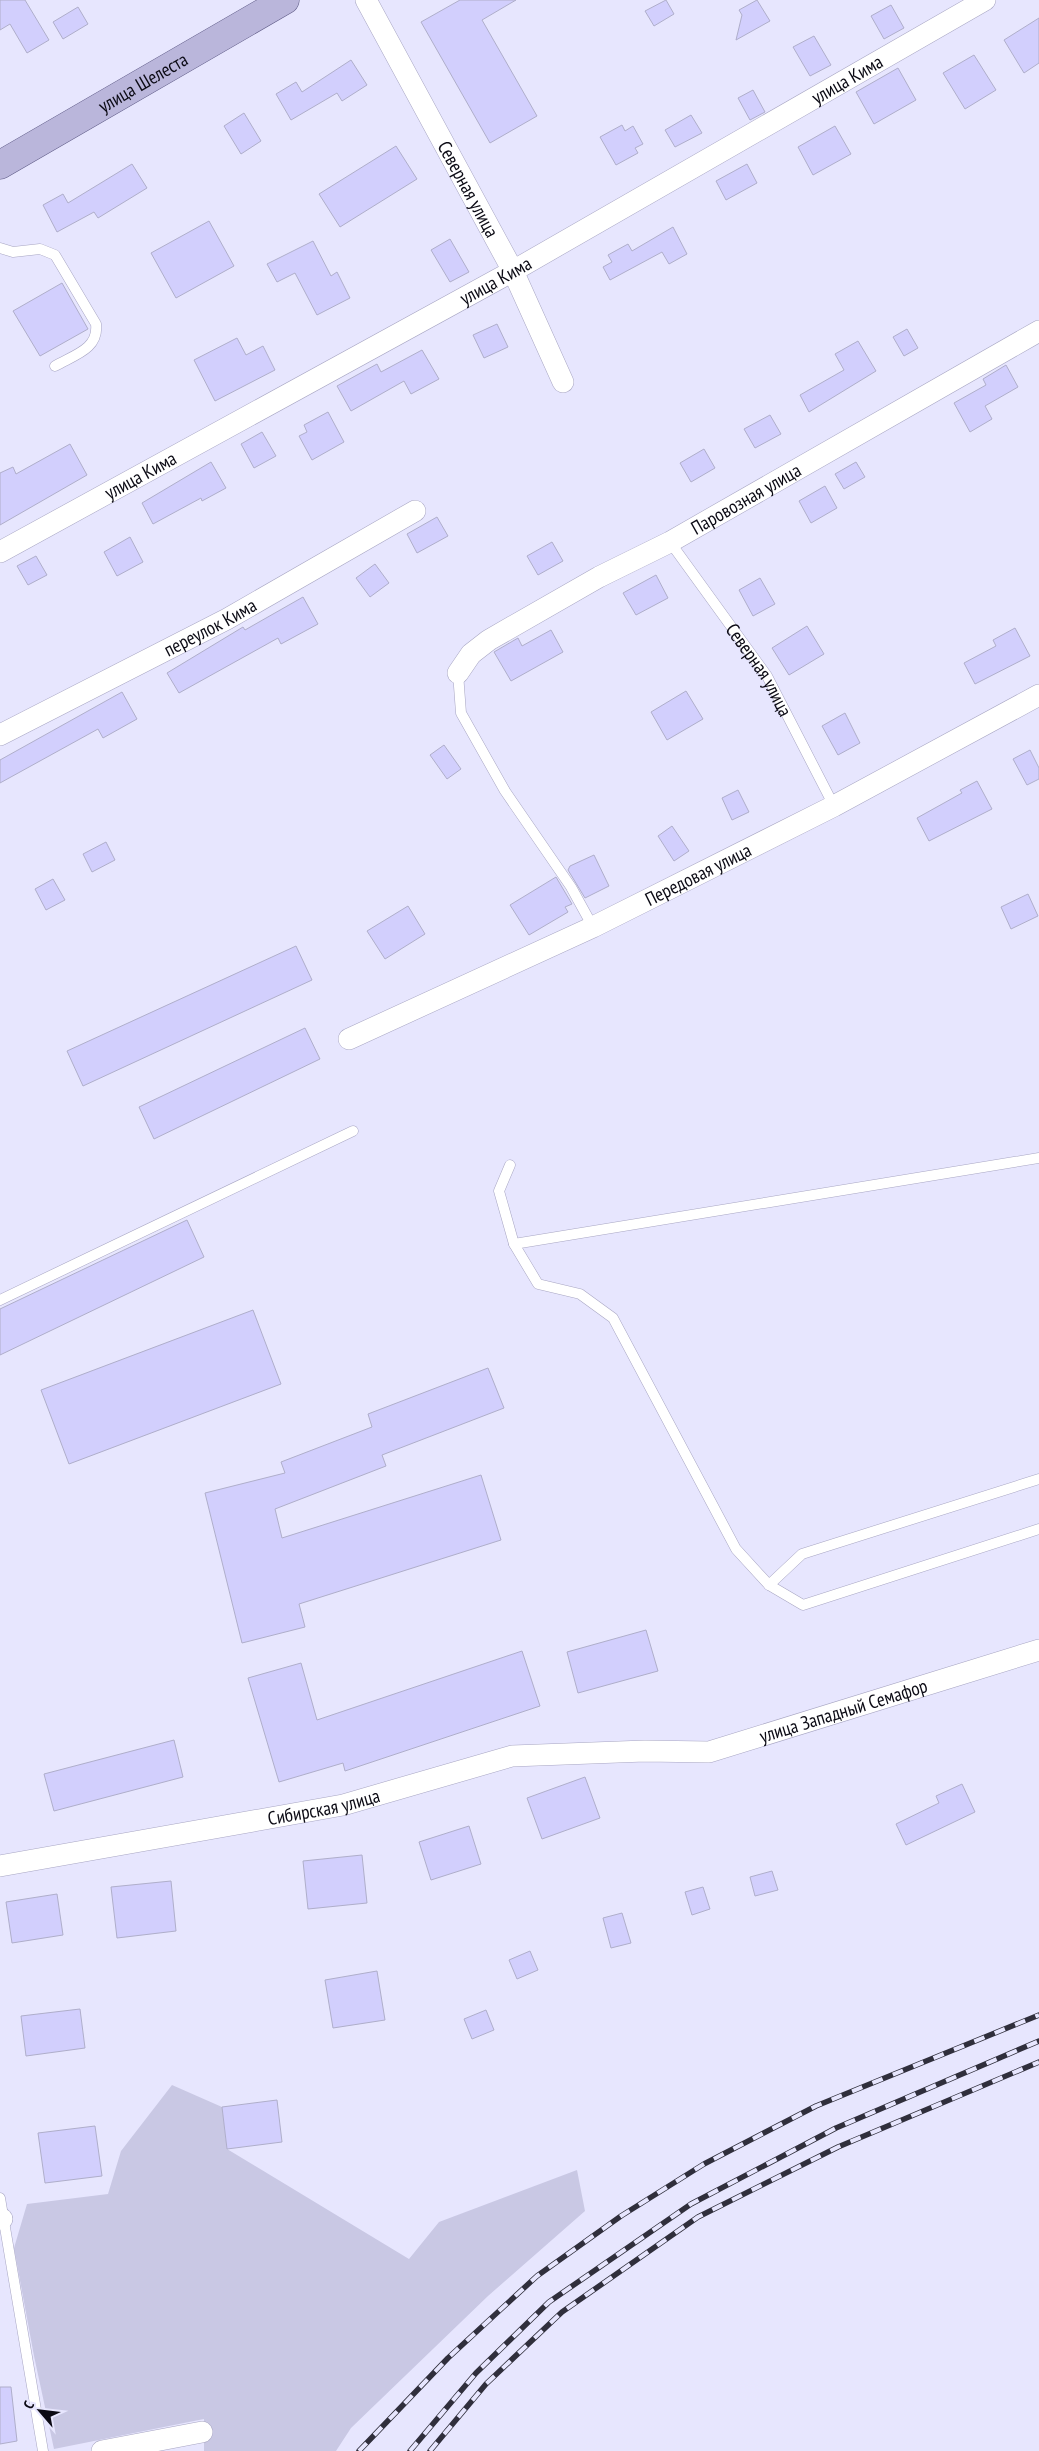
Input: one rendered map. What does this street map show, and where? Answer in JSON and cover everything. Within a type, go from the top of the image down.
[{"type":"main road","name":"улица Шелеста","points":[[0,165],[285,0]]},
{"type":"street","name":"Северная улица","points":[[366,0],[512,271],[563,382]]},
{"type":"street","name":"улица Кима","points":[[0,552],[512,271],[985,0]]},
{"type":"street","name":"Паровозная улица","points":[[458,673],[471,654],[489,640],[599,577],[670,542],[1039,331]]},
{"type":"street","name":"переулок Кима","points":[[0,735],[227,619],[415,511]]},
{"type":"street","name":"Передовая улица","points":[[349,1039],[593,927],[834,806],[1039,695]]},
{"type":"street","name":"улица Западный Семафор","points":[[645,1751],[709,1752],[1039,1650]]},
{"type":"street","name":"Сибирская улица","points":[[0,1866],[343,1805],[512,1756],[645,1751]]},
{"type":"street","points":[[102,2451],[202,2432]]},
{"type":"lane","points":[[0,248],[13,252],[40,249],[55,255],[96,324],[97,332],[92,345],[55,366]]},
{"type":"lane","name":"Северная улица","points":[[670,542],[767,676],[834,806]]},
{"type":"lane","points":[[458,673],[461,713],[505,791],[571,887],[593,927]]},
{"type":"lane","points":[[0,1300],[353,1131]]},
{"type":"lane","points":[[514,1244],[1039,1158]]},
{"type":"lane","points":[[510,1165],[499,1191],[514,1244],[538,1284],[580,1294],[613,1318],[736,1549],[769,1585],[803,1605],[1039,1529]]},
{"type":"lane","points":[[769,1585],[802,1554],[1039,1479]]},
{"type":"lane","points":[[1,2212],[43,2451]]},
{"type":"shaded area","points":[[172,2085],[222,2107],[227,2149],[409,2259],[439,2222],[577,2170],[585,2211],[488,2296],[351,2428],[336,2451],[204,2451],[204,2419],[54,2449],[14,2248],[27,2204],[108,2194],[121,2151]]},
{"type":"building","points":[[0,0],[25,0],[49,40],[27,53],[10,24],[0,30]]},
{"type":"building","points":[[460,0],[516,0],[482,20],[537,116],[490,143],[421,22]]},
{"type":"building","points":[[666,0],[674,14],[654,26],[645,11]]},
{"type":"building","points":[[757,0],[770,21],[736,40],[742,15],[739,10]]},
{"type":"building","points":[[891,5],[904,28],[884,39],[871,16]]},
{"type":"building","points":[[78,7],[88,24],[63,39],[53,22]]},
{"type":"building","points":[[1039,18],[1039,63],[1024,73],[1004,40]]},
{"type":"building","points":[[814,36],[831,65],[810,76],[793,47]]},
{"type":"building","points":[[974,55],[996,90],[965,109],[943,73]]},
{"type":"building","points":[[351,60],[367,85],[342,101],[337,93],[291,120],[276,94],[296,82],[302,92]]},
{"type":"building","points":[[898,68],[916,100],[874,124],[856,92]]},
{"type":"building","points":[[753,90],[765,112],[750,120],[738,98]]},
{"type":"building","points":[[244,113],[261,141],[241,154],[224,126]]},
{"type":"building","points":[[691,115],[702,133],[675,147],[665,130]]},
{"type":"building","points":[[622,125],[625,131],[633,126],[643,144],[635,148],[638,153],[616,165],[600,137]]},
{"type":"building","points":[[835,126],[851,154],[813,175],[798,147]]},
{"type":"building","points":[[396,146],[417,179],[340,227],[319,194]]},
{"type":"building","points":[[132,164],[147,188],[98,218],[94,212],[57,232],[43,205],[63,194],[68,203]]},
{"type":"building","points":[[747,164],[757,183],[726,200],[716,181]]},
{"type":"building","points":[[209,221],[234,266],[176,298],[151,253]]},
{"type":"building","points":[[673,227],[687,254],[669,264],[662,252],[610,280],[603,267],[612,262],[608,255],[628,244],[632,251]]},
{"type":"building","points":[[450,239],[469,272],[450,282],[431,250]]},
{"type":"building","points":[[313,241],[331,276],[337,272],[350,298],[317,315],[295,273],[277,282],[267,264]]},
{"type":"building","points":[[62,283],[88,329],[40,356],[13,311]]},
{"type":"building","points":[[497,324],[508,347],[484,358],[473,335]]},
{"type":"building","points":[[907,329],[918,348],[904,356],[893,337]]},
{"type":"building","points":[[237,338],[246,355],[263,346],[275,370],[215,401],[194,360]]},
{"type":"building","points":[[858,341],[876,371],[809,412],[800,395],[844,370],[835,354]]},
{"type":"building","points":[[422,350],[439,379],[411,394],[404,381],[351,411],[337,386],[377,364],[381,372]]},
{"type":"building","points":[[1006,365],[1018,387],[985,406],[992,419],[970,432],[954,403],[986,385],[983,379]]},
{"type":"building","points":[[328,412],[344,442],[312,460],[299,436],[307,432],[304,425]]},
{"type":"building","points":[[770,415],[781,434],[755,448],[744,429]]},
{"type":"building","points":[[262,432],[276,456],[254,468],[241,444]]},
{"type":"building","points":[[70,444],[87,475],[0,525],[0,473],[13,467],[16,474]]},
{"type":"building","points":[[704,449],[715,468],[691,482],[680,463]]},
{"type":"building","points":[[211,462],[226,488],[202,501],[201,498],[153,524],[142,503]]},
{"type":"building","points":[[856,462],[865,477],[844,489],[835,474]]},
{"type":"building","points":[[825,486],[837,508],[811,523],[799,501]]},
{"type":"building","points":[[437,517],[448,536],[417,553],[407,534]]},
{"type":"building","points":[[130,537],[143,562],[117,576],[104,552]]},
{"type":"building","points":[[552,542],[563,561],[538,575],[527,556]]},
{"type":"building","points":[[36,556],[47,575],[28,585],[17,566]]},
{"type":"building","points":[[375,564],[389,583],[370,597],[356,578]]},
{"type":"building","points":[[656,575],[668,598],[636,615],[623,593]]},
{"type":"building","points":[[760,578],[775,604],[753,616],[739,590]]},
{"type":"building","points":[[303,597],[318,624],[281,644],[278,638],[179,693],[167,673],[243,627],[245,630]]},
{"type":"building","points":[[807,626],[824,654],[789,675],[772,648]]},
{"type":"building","points":[[1015,628],[1030,656],[975,684],[964,663],[996,646],[993,640]]},
{"type":"building","points":[[551,630],[563,652],[511,681],[494,652],[518,638],[522,646]]},
{"type":"building","points":[[686,691],[703,719],[667,740],[651,712]]},
{"type":"building","points":[[122,692],[137,719],[103,738],[98,729],[0,783],[0,760]]},
{"type":"building","points":[[845,713],[860,743],[838,755],[822,726]]},
{"type":"building","points":[[444,745],[461,769],[447,779],[430,755]]},
{"type":"building","points":[[1030,750],[1039,768],[1039,779],[1027,785],[1013,759]]},
{"type":"building","points":[[977,781],[992,809],[929,841],[917,818],[962,793],[960,790]]},
{"type":"building","points":[[738,790],[749,812],[732,820],[722,798]]},
{"type":"building","points":[[672,826],[689,851],[674,861],[658,836]]},
{"type":"building","points":[[106,842],[115,860],[92,872],[83,854]]},
{"type":"building","points":[[594,855],[609,886],[585,898],[568,870],[570,866]]},
{"type":"building","points":[[556,877],[572,904],[565,907],[568,912],[529,935],[510,905]]},
{"type":"building","points":[[53,879],[65,900],[46,910],[35,889]]},
{"type":"building","points":[[1028,894],[1038,916],[1011,929],[1001,907]]},
{"type":"building","points":[[408,906],[425,934],[385,959],[367,931]]},
{"type":"building","points":[[296,946],[312,980],[83,1086],[67,1051]]},
{"type":"building","points":[[305,1028],[320,1059],[154,1139],[139,1107]]},
{"type":"building","points":[[187,1220],[204,1257],[0,1355],[0,1309]]},
{"type":"building","points":[[253,1310],[281,1384],[69,1464],[41,1390]]},
{"type":"building","points":[[488,1368],[504,1408],[382,1455],[386,1466],[275,1509],[282,1538],[481,1475],[501,1540],[299,1604],[305,1627],[242,1643],[205,1493],[285,1473],[281,1462],[372,1427],[368,1414]]},
{"type":"building","points":[[646,1630],[658,1671],[578,1693],[567,1652]]},
{"type":"building","points":[[522,1651],[540,1706],[345,1771],[343,1763],[279,1782],[248,1678],[301,1663],[317,1720]]},
{"type":"building","points":[[174,1740],[183,1777],[54,1811],[44,1774]]},
{"type":"building","points":[[585,1777],[600,1818],[542,1839],[527,1798]]},
{"type":"building","points":[[962,1784],[975,1812],[906,1845],[896,1824],[939,1803],[936,1796]]},
{"type":"building","points":[[469,1826],[481,1864],[431,1880],[419,1842]]},
{"type":"building","points":[[362,1855],[367,1903],[308,1909],[303,1861]]},
{"type":"building","points":[[772,1871],[778,1890],[755,1896],[750,1877]]},
{"type":"building","points":[[171,1881],[176,1931],[117,1938],[111,1887]]},
{"type":"building","points":[[703,1887],[710,1909],[692,1915],[685,1892]]},
{"type":"building","points":[[57,1894],[63,1935],[12,1943],[6,1902]]},
{"type":"building","points":[[622,1913],[631,1943],[611,1948],[603,1918]]},
{"type":"building","points":[[530,1951],[538,1970],[517,1979],[509,1960]]},
{"type":"building","points":[[377,1971],[385,2020],[333,2028],[325,1980]]},
{"type":"building","points":[[80,2009],[85,2048],[26,2056],[21,2016]]},
{"type":"building","points":[[486,2010],[494,2030],[472,2039],[464,2019]]},
{"type":"building","points":[[277,2100],[282,2142],[227,2149],[222,2107]]},
{"type":"building","points":[[95,2126],[102,2176],[45,2183],[38,2133]]},
{"type":"building","points":[[0,2387],[11,2387],[17,2441],[0,2444]]},
{"type":"railway","points":[[359,2451],[448,2358],[537,2276],[621,2216],[704,2164],[816,2106],[1039,2015]]},
{"type":"railway","points":[[410,2451],[476,2373],[549,2302],[691,2204],[836,2128],[1039,2041]]},
{"type":"railway","points":[[430,2451],[486,2384],[562,2312],[698,2217],[838,2147],[1039,2062]]}]
